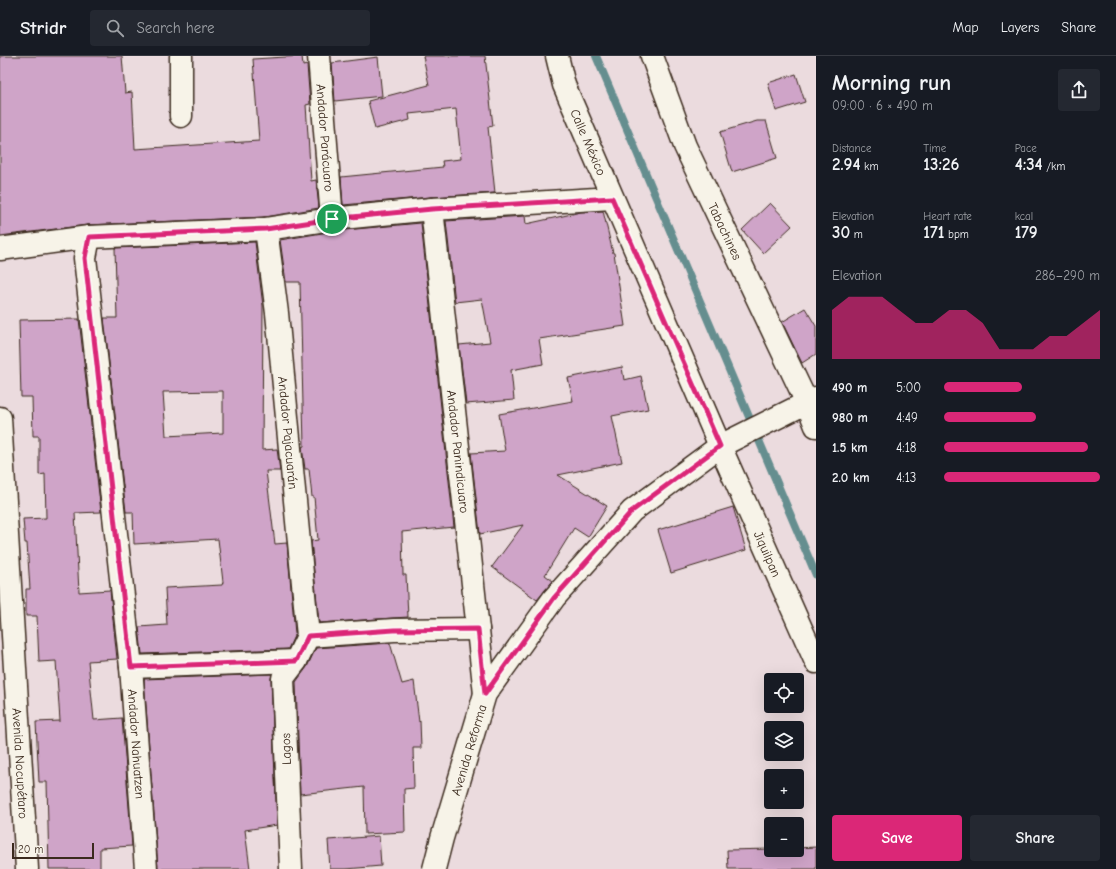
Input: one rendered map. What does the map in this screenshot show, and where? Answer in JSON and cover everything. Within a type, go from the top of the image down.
[{"type":"street","points":[[181,56],[181,116]]},
{"type":"street","name":"Andador Parácuaro","points":[[319,56],[332,219]]},
{"type":"street","name":"Calle México","points":[[557,56],[564,85],[720,446]]},
{"type":"street","name":"Tabachines","points":[[652,56],[685,146],[807,403],[816,426]]},
{"type":"street","points":[[0,249],[89,237],[266,229],[332,219],[432,209],[612,198]]},
{"type":"street","name":"Andador Panindicuaro","points":[[432,209],[485,694]]},
{"type":"street","name":"Andador Pajacuarán","points":[[266,229],[277,313],[308,636]]},
{"type":"street","name":"Andador Nahuatzen","points":[[89,237],[85,258],[131,667],[146,869]]},
{"type":"street","name":"Avenida Reforma","points":[[434,869],[485,694],[554,598],[632,511],[720,446],[807,403]]},
{"type":"street","name":"Avenida Nocupétaro","points":[[0,418],[27,869]]},
{"type":"street","name":"Jiquilpan","points":[[720,446],[816,662]]},
{"type":"street","points":[[308,636],[394,630],[478,629]]},
{"type":"street","name":"Lagos","points":[[291,869],[283,678],[296,661],[308,636]]},
{"type":"street","points":[[131,667],[296,661]]},
{"type":"building","points":[[0,56],[122,56],[125,93],[132,92],[135,149],[259,141],[253,59],[302,56],[303,66],[307,65],[310,104],[306,105],[311,181],[316,180],[319,208],[265,217],[87,225],[0,236]]},
{"type":"building","points":[[423,56],[485,56],[493,126],[488,127],[495,193],[343,205],[341,177],[443,167],[442,161],[461,159],[456,109],[409,114],[410,120],[375,129],[368,101],[429,85]]},
{"type":"building","points":[[378,57],[382,96],[335,101],[332,63]]},
{"type":"building","points":[[796,74],[805,102],[776,111],[768,83]]},
{"type":"building","points":[[757,121],[766,121],[777,158],[732,172],[720,132]]},
{"type":"building","points":[[770,203],[792,226],[763,253],[742,230]]},
{"type":"building","points":[[603,211],[614,253],[625,326],[539,339],[543,364],[511,370],[514,400],[466,404],[459,345],[490,342],[482,299],[455,302],[446,221],[525,216],[526,224],[581,212]]},
{"type":"building","points":[[421,223],[454,527],[402,532],[403,575],[406,575],[408,617],[319,623],[311,541],[318,540],[314,497],[312,497],[309,469],[305,469],[302,447],[304,446],[300,282],[286,282],[280,240],[334,231]]},
{"type":"building","points":[[255,242],[263,306],[262,450],[277,449],[280,471],[266,471],[275,544],[287,543],[295,634],[288,649],[142,654],[139,627],[167,625],[165,588],[222,585],[223,582],[218,539],[134,544],[133,512],[126,512],[104,318],[117,318],[115,248]],"holes":[[[223,391],[223,433],[166,436],[163,392]]]},
{"type":"building","points":[[805,308],[816,326],[816,354],[802,363],[782,322]]},
{"type":"building","points":[[79,319],[101,512],[75,513],[79,592],[110,590],[117,659],[88,661],[94,720],[122,718],[132,846],[100,848],[100,869],[49,869],[47,782],[39,782],[36,722],[60,721],[56,661],[39,662],[37,616],[26,616],[26,589],[30,589],[27,543],[25,543],[23,519],[46,518],[45,474],[39,475],[39,436],[33,436],[32,397],[21,397],[19,320]]},
{"type":"building","points":[[622,367],[624,380],[641,376],[648,409],[612,416],[622,462],[558,475],[607,506],[588,537],[574,528],[545,575],[553,581],[537,600],[492,567],[523,525],[480,534],[471,453],[505,451],[499,414],[573,401],[568,378]]},
{"type":"building","points":[[733,507],[746,550],[671,573],[658,530]]},
{"type":"building","points":[[390,643],[402,684],[414,681],[419,722],[420,721],[421,748],[413,748],[414,788],[404,789],[405,832],[365,834],[364,787],[300,794],[296,682],[307,667],[316,648]]},
{"type":"building","points":[[272,674],[277,825],[245,830],[250,869],[158,869],[144,679]]},
{"type":"building","points":[[379,836],[381,866],[330,869],[328,840]]},
{"type":"building","points":[[816,847],[816,869],[728,869],[727,850],[764,849],[764,857],[804,857],[804,848]]},
{"type":"waterway","points":[[596,56],[816,575]]},
{"type":"route","points":[[612,198],[720,446],[632,511],[554,598],[485,694],[478,629],[394,630],[308,636],[296,661],[131,667],[85,258],[89,237],[266,229],[332,219],[432,209],[612,198]]}]
